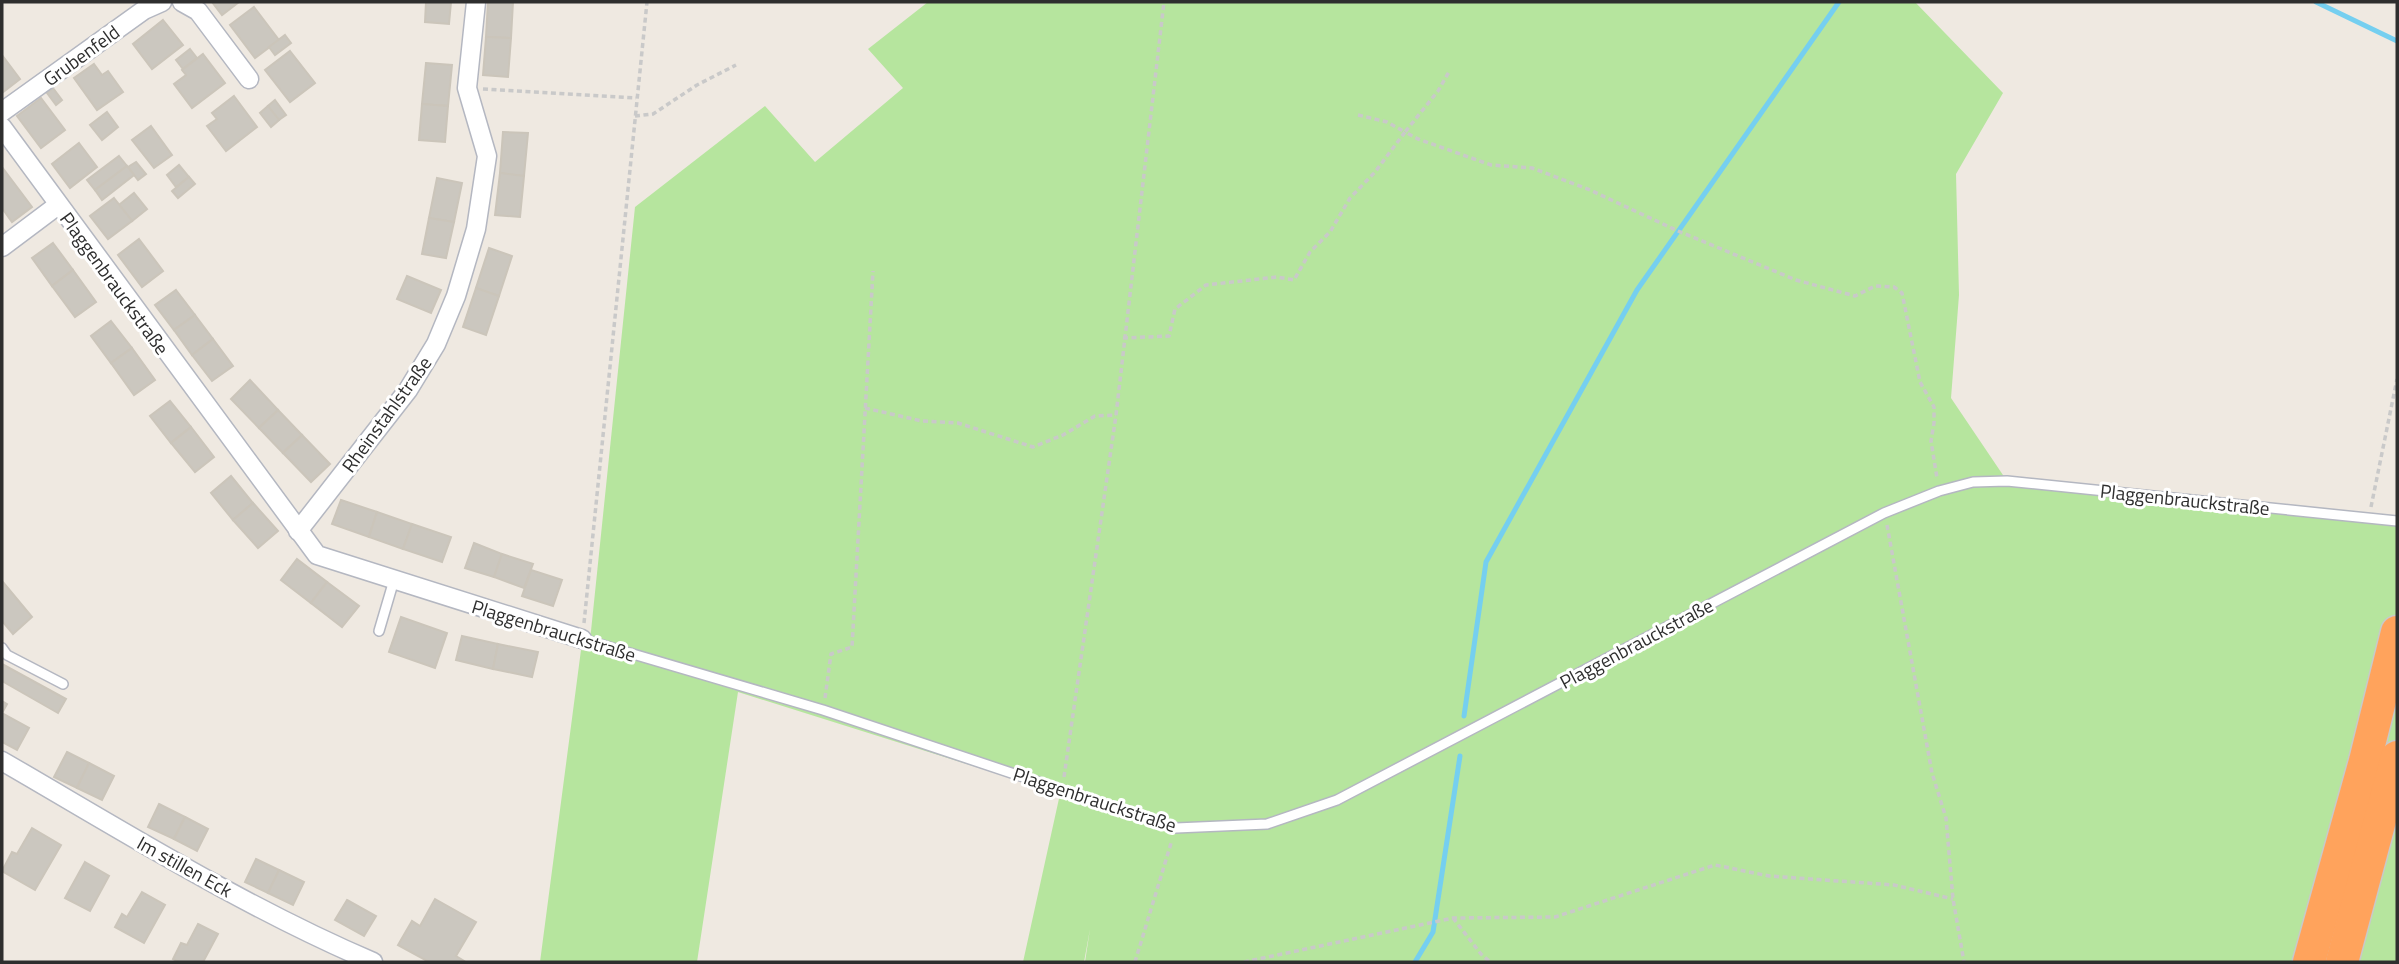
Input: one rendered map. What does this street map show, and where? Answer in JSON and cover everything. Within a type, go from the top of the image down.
[{"type":"highway","points":[[2309,962],[2365,761],[2397,632]]},
{"type":"highway","points":[[2342,962],[2397,757]]},
{"type":"street","name":"Grubenfeld","points":[[2,112],[144,10],[162,2]]},
{"type":"street","points":[[181,2],[198,11],[249,79]]},
{"type":"street","name":"Rheinstahlstraße","points":[[298,531],[408,390],[436,344],[456,296],[475,229],[487,156],[467,88],[475,2]]},
{"type":"street","name":"Plaggenbrauckstraße","points":[[2,127],[317,555],[582,639]]},
{"type":"street","points":[[2,247],[58,205]]},
{"type":"street","name":"Im stillen Eck","points":[[2,761],[317,939],[373,962]]},
{"type":"lane","name":"Plaggenbrauckstraße","points":[[582,639],[823,710],[1175,828],[1267,824],[1337,800],[1884,513],[1939,491],[1973,482],[2007,481],[2397,521]]},
{"type":"lane","points":[[379,631],[394,580]]},
{"type":"lane","points":[[2,648],[7,655],[63,684]]},
{"type":"path","points":[[582,639],[647,2]]},
{"type":"path","points":[[1063,789],[1116,415],[1164,2]]},
{"type":"path","points":[[635,116],[653,114],[697,85],[736,65]]},
{"type":"path","points":[[1123,338],[1169,335],[1175,309],[1206,285],[1277,276],[1294,280],[1310,252],[1330,232],[1349,198],[1375,172],[1438,91],[1450,70]]},
{"type":"path","points":[[467,88],[637,98]]},
{"type":"path","points":[[1358,115],[1387,122],[1418,139],[1491,165],[1532,168],[1590,190],[1678,231],[1796,279],[1855,296],[1875,286],[1894,287],[1902,293],[1920,382],[1934,407],[1931,441],[1939,491]]},
{"type":"path","points":[[823,710],[831,654],[852,648],[873,271]]},
{"type":"path","points":[[2369,517],[2397,379]]},
{"type":"path","points":[[865,408],[922,421],[958,423],[1033,447],[1062,435],[1095,415],[1116,415]]},
{"type":"path","points":[[1884,513],[1932,773],[1946,818],[1953,899],[1964,962]]},
{"type":"path","points":[[1135,962],[1175,828]]},
{"type":"path","points":[[1244,962],[1453,918],[1555,917],[1715,865],[1769,876],[1894,886],[1953,899]]},
{"type":"path","points":[[1453,918],[1480,954],[1490,962]]},
{"type":"green space","points":[[928,2],[1915,2],[2003,93],[1956,174],[1959,295],[1951,398],[2007,481],[2397,521],[2397,962],[1085,962],[1090,929],[1084,962],[1023,962],[1060,794],[1094,800],[989,771],[738,692],[697,962],[540,962],[581,650],[587,651],[591,631],[635,207],[765,106],[815,162],[903,88],[868,49]]},
{"type":"building","points":[[212,2],[239,2],[222,15]]},
{"type":"building","points":[[426,2],[451,2],[449,24],[425,22]]},
{"type":"building","points":[[488,2],[513,2],[511,38],[486,37]]},
{"type":"building","points":[[254,7],[279,40],[255,58],[230,25]]},
{"type":"building","points":[[163,20],[183,45],[152,69],[133,44]]},
{"type":"building","points":[[285,35],[291,43],[275,55],[269,47]]},
{"type":"building","points":[[486,37],[511,38],[508,77],[483,75]]},
{"type":"building","points":[[190,49],[197,58],[183,69],[176,60]]},
{"type":"building","points":[[290,51],[315,83],[290,102],[265,70]]},
{"type":"building","points":[[203,54],[225,83],[192,108],[174,84],[186,75],[182,70]]},
{"type":"building","points":[[2,55],[20,79],[2,93]]},
{"type":"building","points":[[426,63],[452,65],[448,106],[422,104]]},
{"type":"building","points":[[94,64],[102,75],[108,71],[123,92],[97,110],[74,78]]},
{"type":"building","points":[[53,88],[62,100],[56,105],[47,93]]},
{"type":"building","points":[[234,96],[257,127],[226,151],[207,126],[217,119],[212,113]]},
{"type":"building","points":[[41,98],[65,130],[41,148],[17,116]]},
{"type":"building","points":[[275,100],[286,115],[279,120],[268,106]]},
{"type":"building","points":[[422,104],[448,106],[445,142],[419,140]]},
{"type":"building","points":[[268,106],[279,120],[271,127],[260,113]]},
{"type":"building","points":[[107,112],[118,127],[102,140],[90,125]]},
{"type":"building","points":[[151,126],[172,155],[154,168],[132,140]]},
{"type":"building","points":[[503,132],[528,133],[524,176],[500,173]]},
{"type":"building","points":[[79,143],[97,167],[70,188],[52,164]]},
{"type":"building","points":[[119,156],[127,166],[95,190],[87,180]]},
{"type":"building","points":[[136,162],[146,174],[138,180],[128,167]]},
{"type":"building","points":[[179,165],[189,177],[176,187],[167,175]]},
{"type":"building","points":[[127,166],[134,175],[102,200],[95,190]]},
{"type":"building","points":[[2,167],[32,207],[12,222],[2,208]]},
{"type":"building","points":[[500,173],[524,176],[520,217],[495,215]]},
{"type":"building","points":[[189,177],[195,184],[178,198],[172,191]]},
{"type":"building","points":[[437,178],[462,183],[454,222],[429,218]]},
{"type":"building","points":[[134,193],[147,209],[132,221],[119,205]]},
{"type":"building","points":[[114,198],[132,221],[108,239],[90,216]]},
{"type":"building","points":[[429,218],[454,222],[446,258],[422,254]]},
{"type":"building","points":[[139,239],[163,271],[142,287],[118,255]]},
{"type":"building","points":[[53,243],[73,270],[52,286],[32,258]]},
{"type":"building","points":[[489,248],[512,256],[499,296],[476,288]]},
{"type":"building","points":[[73,270],[96,302],[75,317],[52,286]]},
{"type":"building","points":[[407,276],[441,290],[431,313],[397,299]]},
{"type":"building","points":[[476,288],[499,296],[486,335],[463,327]]},
{"type":"building","points":[[176,290],[195,315],[174,330],[155,305]]},
{"type":"building","points":[[195,315],[213,339],[192,355],[174,330]]},
{"type":"building","points":[[111,321],[132,348],[111,363],[91,336]]},
{"type":"building","points":[[213,339],[233,366],[212,381],[192,355]]},
{"type":"building","points":[[132,348],[155,380],[134,395],[111,363]]},
{"type":"building","points":[[250,380],[278,410],[259,428],[231,399]]},
{"type":"building","points":[[170,401],[191,427],[171,443],[150,416]]},
{"type":"building","points":[[278,410],[302,435],[283,453],[259,428]]},
{"type":"building","points":[[191,427],[214,457],[195,472],[171,443]]},
{"type":"building","points":[[302,435],[330,464],[311,482],[283,453]]},
{"type":"building","points":[[231,476],[253,503],[233,520],[211,493]]},
{"type":"building","points":[[341,500],[377,512],[369,537],[332,524]]},
{"type":"building","points":[[253,503],[278,531],[258,548],[233,520]]},
{"type":"building","points":[[377,512],[412,524],[403,549],[369,537]]},
{"type":"building","points":[[412,524],[451,537],[442,562],[403,549]]},
{"type":"building","points":[[474,543],[502,554],[494,577],[465,568]]},
{"type":"building","points":[[502,554],[533,564],[524,588],[494,577]]},
{"type":"building","points":[[297,559],[327,582],[311,603],[281,580]]},
{"type":"building","points":[[531,570],[562,580],[553,606],[522,596]]},
{"type":"building","points":[[2,581],[32,617],[13,634],[2,621]]},
{"type":"building","points":[[327,582],[359,606],[342,627],[311,603]]},
{"type":"building","points":[[401,617],[447,633],[435,668],[389,652]]},
{"type":"building","points":[[462,636],[498,644],[493,669],[456,660]]},
{"type":"building","points":[[498,644],[538,652],[532,677],[493,669]]},
{"type":"building","points":[[2,664],[66,699],[58,713],[2,681]]},
{"type":"building","points":[[2,713],[29,728],[17,750],[2,742]]},
{"type":"building","points":[[67,752],[89,763],[77,788],[54,777]]},
{"type":"building","points":[[89,763],[114,776],[102,800],[77,788]]},
{"type":"building","points":[[159,804],[185,817],[174,839],[148,827]]},
{"type":"building","points":[[185,817],[208,829],[197,851],[174,839]]},
{"type":"building","points":[[32,828],[61,845],[35,890],[2,871],[12,852],[17,854]]},
{"type":"building","points":[[256,859],[279,870],[268,893],[245,882]]},
{"type":"building","points":[[85,862],[109,876],[90,911],[65,898]]},
{"type":"building","points":[[279,870],[304,882],[293,905],[268,893]]},
{"type":"building","points":[[142,892],[165,905],[144,943],[115,927],[122,914],[127,917]]},
{"type":"building","points":[[435,899],[476,922],[456,956],[463,962],[429,962],[398,945],[412,921],[420,926]]},
{"type":"building","points":[[347,900],[376,916],[364,936],[335,920]]},
{"type":"building","points":[[198,924],[218,934],[203,962],[179,962],[173,959],[181,943],[187,945]]},
{"type":"waterway","points":[[1464,716],[1486,562],[1637,290],[1839,2]]},
{"type":"waterway","points":[[2316,2],[2397,41]]},
{"type":"waterway","points":[[1415,962],[1433,932],[1460,756]]}]
